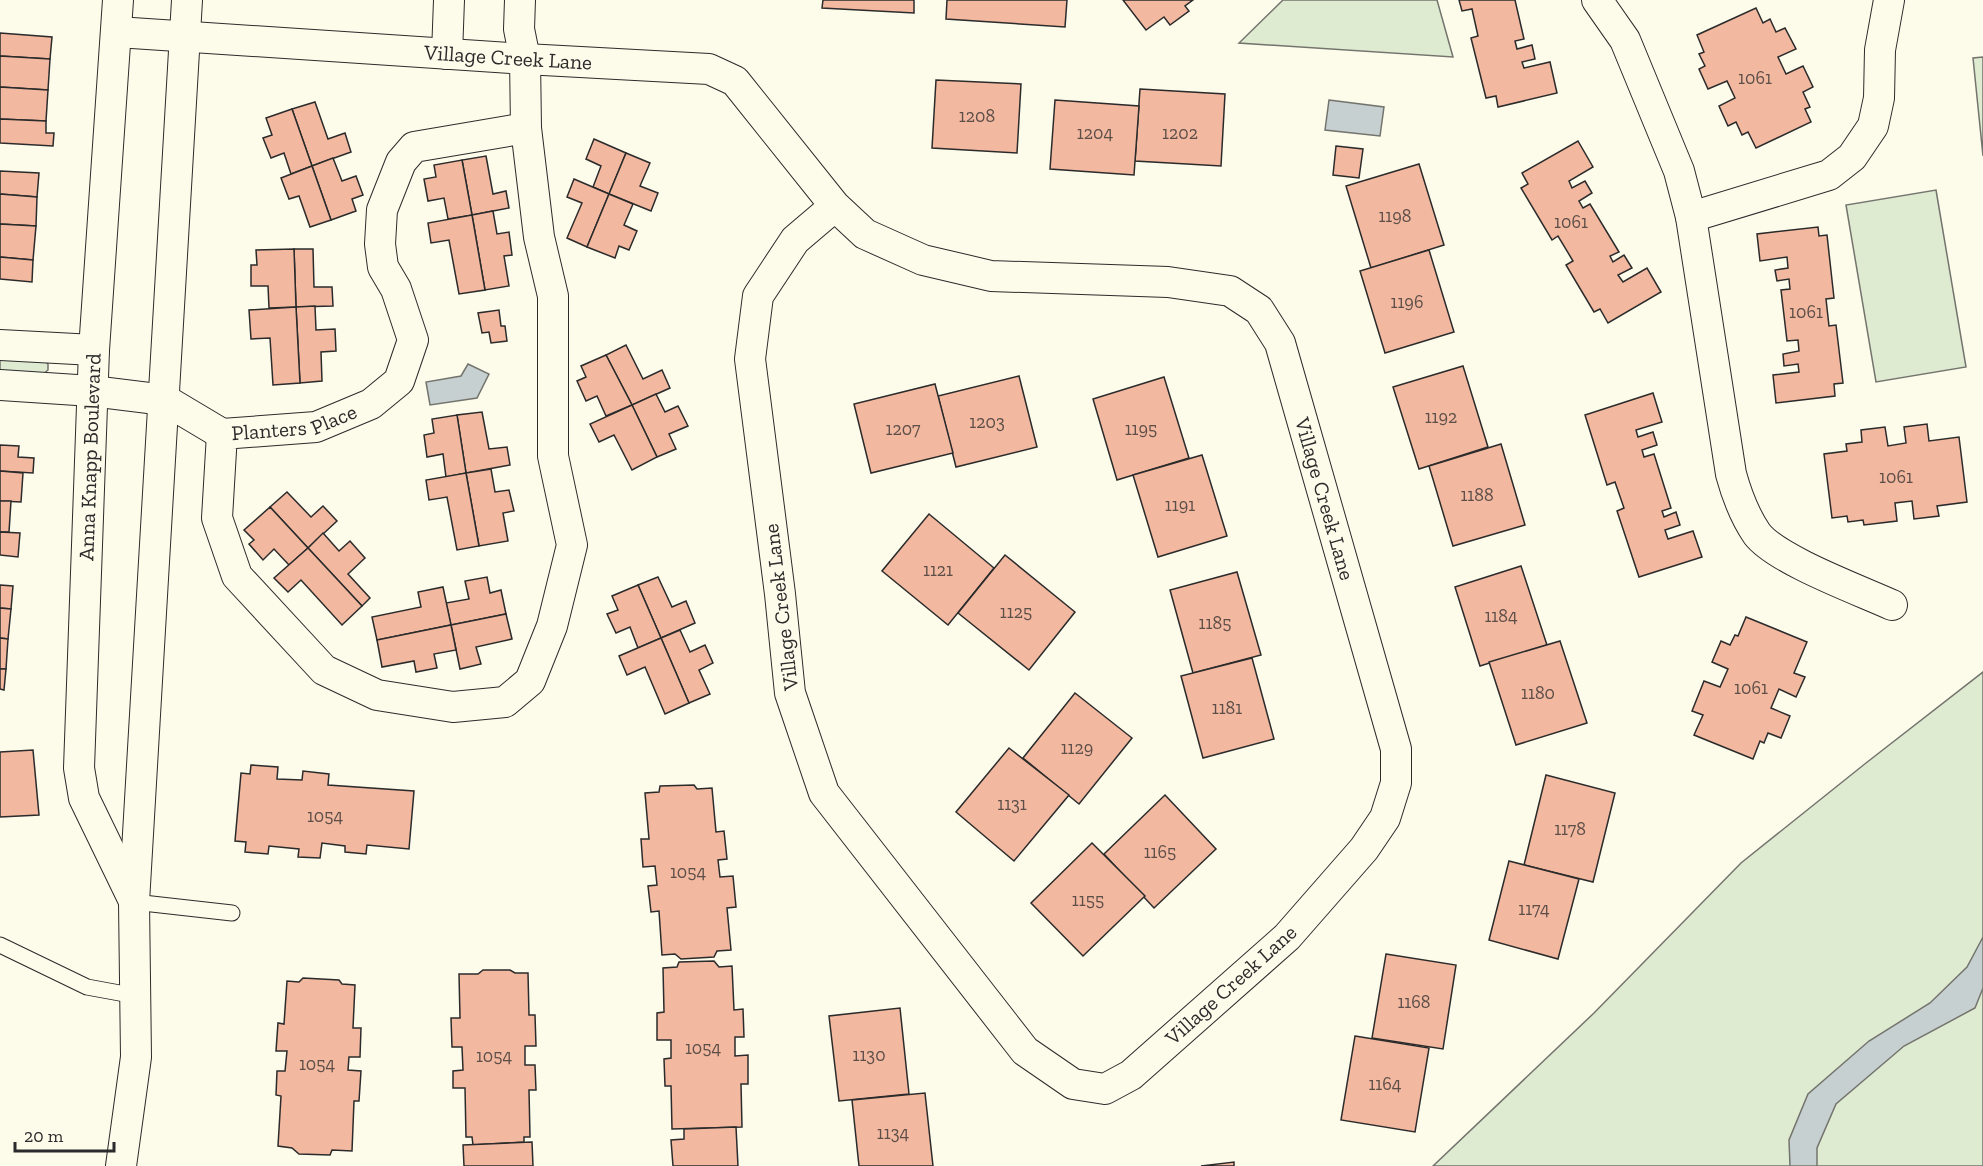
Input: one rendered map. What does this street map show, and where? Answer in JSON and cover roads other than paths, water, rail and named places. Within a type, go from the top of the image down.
[{"type":"street","name":"Anna Knapp Boulevard","points":[[118,0],[94,350],[79,768],[84,798],[134,902]]},
{"type":"street","name":"Anna Knapp Boulevard","points":[[121,1166],[136,1057],[134,902],[188,0]]},
{"type":"street","points":[[447,54],[449,0]]},
{"type":"street","name":"Planters Place","points":[[519,0],[519,29],[525,59],[526,128],[539,237],[553,296],[553,456],[572,545],[552,626],[530,681],[505,702],[453,707],[377,695],[324,670],[237,576],[217,518],[222,434],[316,427],[371,404],[399,381],[413,340],[396,289],[383,267],[380,244],[382,210],[401,162],[414,147],[526,128]]},
{"type":"street","points":[[1597,0],[1625,40],[1679,171],[1690,217],[1731,474],[1741,508],[1758,536],[1786,558],[1892,605]]},
{"type":"street","points":[[1690,217],[1829,175],[1852,157],[1873,126],[1879,98],[1880,50],[1889,0]]},
{"type":"street","name":"Village Creek Lane","points":[[117,32],[709,69],[735,81],[835,206],[865,234],[923,260],[991,276],[1168,282],[1230,291],[1259,310],[1280,343],[1396,749],[1396,783],[1386,818],[1364,849],[1287,937],[1131,1076],[1105,1089],[1073,1084],[1025,1051],[824,793],[790,693],[780,594],[750,359],[758,297],[795,240],[835,206]]},
{"type":"street","points":[[0,345],[94,350]]},
{"type":"street","points":[[0,385],[92,391],[165,400],[222,434]]},
{"type":"lane","points":[[134,902],[232,912]]},
{"type":"lane","points":[[0,945],[87,987],[136,996]]}]
